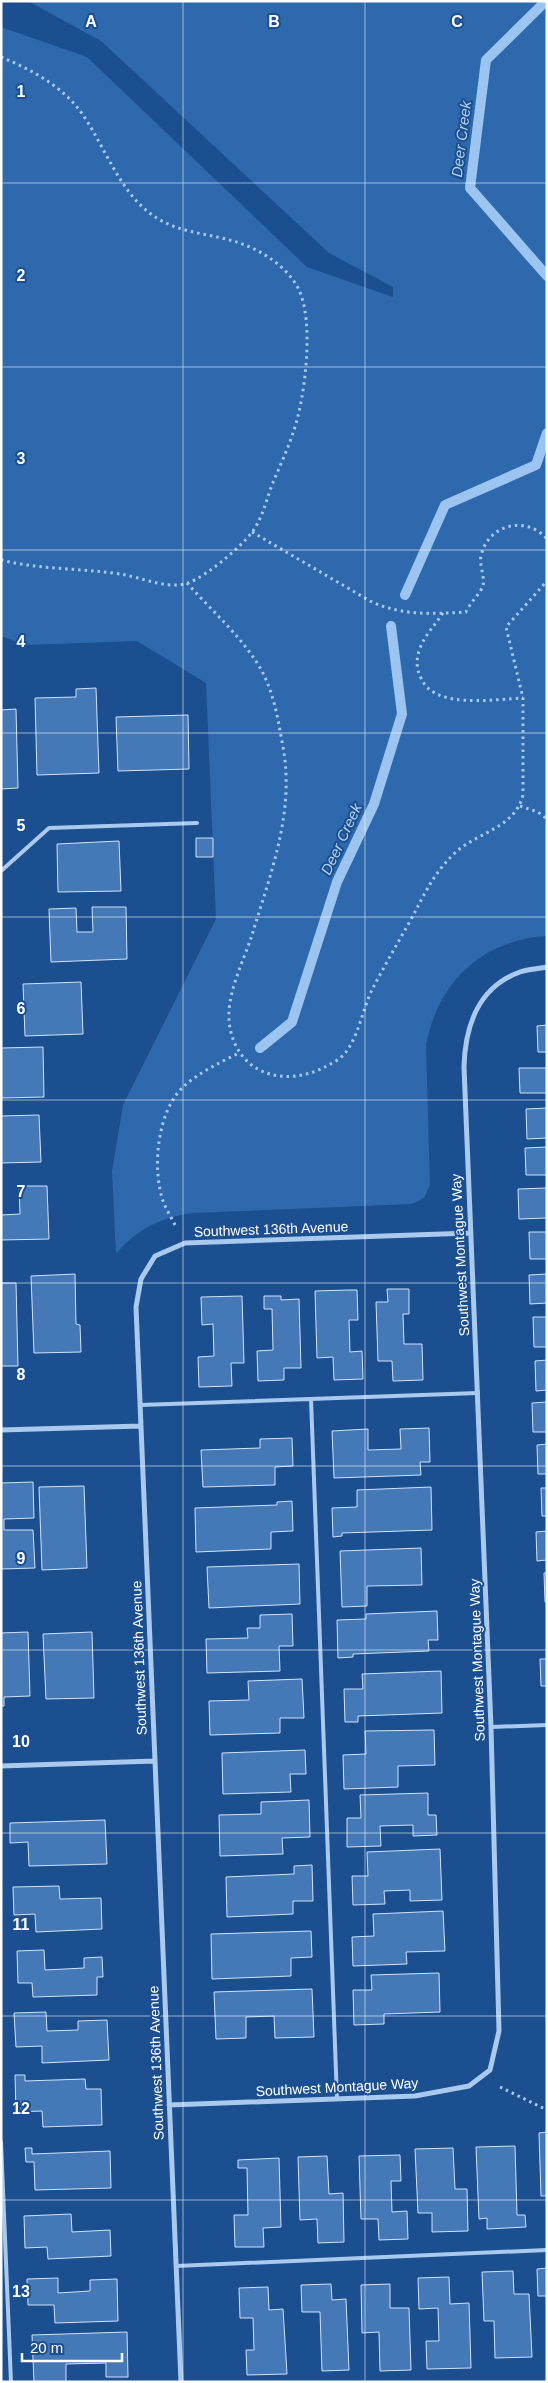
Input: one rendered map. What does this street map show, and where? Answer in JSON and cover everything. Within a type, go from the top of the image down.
[{"type":"street","name":"Southwest Montague Way","points":[[169,2105],[415,2096],[469,2086],[490,2070],[499,2031],[491,1727],[470,1233],[464,1067],[465,1042],[469,1025],[480,1004],[496,984],[520,972],[547,967]]},
{"type":"street","name":"Southwest 136th Avenue","points":[[181,2382],[136,1307],[141,1279],[155,1256],[185,1243],[470,1233]]},
{"type":"street","points":[[1,1430],[141,1426]]},
{"type":"street","points":[[1,1766],[155,1761]]},
{"type":"lane","points":[[1,871],[49,828],[197,823]]},
{"type":"lane","points":[[140,1405],[478,1393]]},
{"type":"lane","points":[[311,1399],[337,2099]]},
{"type":"lane","points":[[491,1727],[547,1724]]},
{"type":"lane","points":[[1,2142],[11,2382]]},
{"type":"lane","points":[[176,2266],[547,2250]]},
{"type":"path","points":[[1,57],[46,79],[66,96],[82,114],[128,190],[161,221],[208,237],[232,240],[255,250],[288,272],[305,304],[307,325],[307,349],[300,408],[294,433],[270,490],[264,512],[252,532],[217,564],[187,583],[170,584],[118,574],[38,568],[1,560]]},
{"type":"path","points":[[252,532],[388,610],[443,613],[466,612],[471,601],[482,588],[484,577],[480,558],[489,537],[498,530],[523,525],[542,533],[547,539]]},
{"type":"path","points":[[187,583],[248,649],[259,666],[274,702],[284,754],[286,790],[278,838],[263,900],[231,1002],[229,1018],[230,1029],[239,1053],[254,1067],[264,1072],[288,1077],[314,1072],[344,1054],[352,1044],[369,995],[430,881],[458,850],[492,831],[511,817],[520,806],[523,795],[523,698],[506,627],[547,581]]},
{"type":"path","points":[[443,613],[431,629],[418,655],[418,673],[423,684],[431,693],[453,700],[523,698]]},
{"type":"path","points":[[520,806],[538,812],[547,818]]},
{"type":"path","points":[[185,1243],[163,1201],[158,1180],[159,1139],[164,1119],[174,1098],[183,1087],[222,1061],[239,1053]]},
{"type":"path","points":[[481,2077],[547,2110]]},
{"type":"shaded area","points":[[28,1],[547,1],[547,936],[524,939],[502,946],[483,956],[467,968],[452,984],[441,1002],[432,1022],[426,1045],[430,1185],[424,1198],[412,1204],[181,1215],[160,1221],[141,1231],[116,1254],[112,1171],[123,1105],[216,919],[206,683],[137,641],[25,645],[1,636],[1,27],[87,57],[307,267],[393,297],[393,287],[329,253],[101,41]]},
{"type":"building","points":[[96,688],[99,773],[37,775],[35,698],[76,697],[76,689]]},
{"type":"building","points":[[16,709],[18,788],[1,789],[1,710]]},
{"type":"building","points":[[188,715],[189,769],[118,771],[116,717]]},
{"type":"building","points":[[196,838],[213,838],[213,857],[196,857]]},
{"type":"building","points":[[119,841],[121,891],[58,892],[57,844]]},
{"type":"building","points":[[92,907],[126,907],[127,959],[51,962],[49,909],[76,908],[77,932],[93,932]]},
{"type":"building","points":[[81,982],[83,1034],[25,1036],[23,984]]},
{"type":"building","points":[[547,1025],[547,1052],[538,1052],[537,1026]]},
{"type":"building","points":[[43,1047],[44,1097],[1,1098],[1,1048]]},
{"type":"building","points":[[519,1068],[547,1068],[547,1093],[520,1093]]},
{"type":"building","points":[[547,1108],[547,1138],[527,1139],[526,1109]]},
{"type":"building","points":[[39,1115],[41,1162],[1,1163],[1,1116]]},
{"type":"building","points":[[547,1147],[547,1175],[526,1175],[525,1148]]},
{"type":"building","points":[[19,1186],[47,1186],[49,1239],[1,1240],[1,1215],[20,1214]]},
{"type":"building","points":[[547,1188],[547,1218],[519,1219],[518,1189]]},
{"type":"building","points":[[529,1232],[547,1232],[547,1259],[530,1259]]},
{"type":"building","points":[[75,1274],[76,1324],[80,1325],[81,1352],[34,1353],[31,1276]]},
{"type":"building","points":[[547,1274],[547,1303],[530,1304],[529,1275]]},
{"type":"building","points":[[1,1283],[16,1283],[18,1366],[1,1366]]},
{"type":"building","points":[[387,1289],[409,1289],[409,1314],[403,1314],[404,1344],[422,1344],[423,1380],[393,1381],[392,1361],[378,1361],[376,1302],[388,1302]]},
{"type":"building","points":[[357,1290],[358,1320],[349,1320],[350,1352],[362,1351],[363,1379],[334,1380],[333,1357],[317,1358],[315,1291]]},
{"type":"building","points":[[242,1296],[244,1363],[231,1363],[232,1386],[199,1387],[198,1357],[214,1356],[213,1324],[202,1325],[201,1297]]},
{"type":"building","points":[[264,1296],[281,1296],[281,1300],[299,1299],[301,1368],[284,1368],[284,1380],[258,1381],[257,1351],[273,1350],[272,1309],[264,1309]]},
{"type":"building","points":[[533,1317],[547,1317],[547,1347],[534,1347]]},
{"type":"building","points":[[547,1360],[547,1390],[536,1391],[535,1361]]},
{"type":"building","points":[[547,1402],[547,1432],[533,1432],[532,1403]]},
{"type":"building","points":[[429,1428],[430,1462],[420,1462],[421,1475],[334,1478],[332,1431],[368,1429],[368,1450],[401,1449],[400,1429]]},
{"type":"building","points":[[292,1438],[293,1466],[275,1467],[275,1485],[203,1487],[201,1450],[260,1448],[260,1439]]},
{"type":"building","points":[[547,1444],[547,1474],[538,1474],[537,1445]]},
{"type":"building","points":[[33,1482],[34,1518],[4,1519],[4,1530],[33,1530],[35,1568],[1,1569],[1,1483]]},
{"type":"building","points":[[84,1486],[87,1568],[42,1570],[39,1487]]},
{"type":"building","points":[[431,1487],[432,1530],[342,1533],[342,1536],[333,1537],[332,1508],[357,1507],[357,1490]]},
{"type":"building","points":[[541,1488],[547,1488],[547,1516],[542,1516]]},
{"type":"building","points":[[292,1501],[293,1531],[271,1532],[271,1549],[196,1552],[195,1508],[277,1505],[277,1502]]},
{"type":"building","points":[[547,1531],[547,1560],[537,1561],[536,1532]]},
{"type":"building","points":[[421,1548],[422,1585],[367,1586],[367,1606],[342,1607],[340,1551]]},
{"type":"building","points":[[299,1564],[300,1604],[209,1608],[207,1567]]},
{"type":"building","points":[[544,1573],[547,1573],[547,1602],[545,1602]]},
{"type":"building","points":[[437,1611],[438,1640],[428,1640],[429,1651],[353,1654],[353,1657],[338,1658],[337,1620],[366,1619],[366,1614]]},
{"type":"building","points":[[292,1614],[293,1646],[279,1646],[280,1671],[207,1673],[206,1639],[248,1638],[247,1628],[260,1628],[260,1615]]},
{"type":"building","points":[[28,1632],[30,1696],[4,1697],[4,1706],[1,1706],[1,1633]]},
{"type":"building","points":[[92,1632],[94,1698],[46,1699],[43,1634]]},
{"type":"building","points":[[540,1659],[547,1659],[547,1686],[541,1686]]},
{"type":"building","points":[[441,1671],[442,1713],[358,1716],[358,1722],[345,1722],[344,1689],[363,1689],[362,1674]]},
{"type":"building","points":[[302,1679],[304,1718],[280,1718],[280,1733],[210,1735],[209,1701],[249,1700],[248,1681]]},
{"type":"building","points":[[434,1730],[435,1765],[398,1766],[398,1787],[344,1789],[343,1755],[366,1754],[365,1731]]},
{"type":"building","points":[[305,1750],[306,1774],[290,1774],[291,1792],[223,1794],[222,1753]]},
{"type":"building","points":[[428,1793],[428,1815],[436,1815],[437,1835],[413,1836],[413,1825],[380,1826],[381,1846],[347,1847],[347,1818],[361,1818],[360,1795]]},
{"type":"building","points":[[309,1800],[310,1837],[282,1838],[283,1854],[220,1856],[219,1815],[261,1814],[261,1802]]},
{"type":"building","points":[[105,1820],[107,1864],[29,1866],[28,1842],[10,1843],[10,1823]]},
{"type":"building","points":[[440,1849],[442,1900],[410,1901],[410,1890],[384,1891],[385,1904],[353,1905],[352,1876],[368,1876],[367,1852]]},
{"type":"building","points":[[312,1865],[313,1901],[293,1901],[293,1914],[227,1917],[226,1877],[294,1874],[294,1866]]},
{"type":"building","points":[[59,1886],[60,1899],[101,1898],[102,1929],[36,1932],[35,1914],[14,1915],[13,1887]]},
{"type":"building","points":[[443,1911],[445,1951],[406,1952],[407,1964],[353,1966],[352,1937],[374,1936],[373,1914]]},
{"type":"building","points":[[311,1931],[312,1957],[291,1958],[291,1976],[212,1979],[211,1934]]},
{"type":"building","points":[[44,1950],[45,1970],[84,1968],[84,1958],[102,1957],[103,1977],[97,1977],[97,1995],[33,1997],[32,1983],[18,1983],[17,1951]]},
{"type":"building","points":[[439,1973],[440,2012],[384,2014],[384,2024],[354,2025],[353,1990],[372,1990],[371,1975]]},
{"type":"building","points":[[312,1989],[314,2037],[275,2038],[274,2016],[246,2017],[246,2038],[216,2039],[214,1992]]},
{"type":"building","points":[[46,2012],[47,2031],[78,2030],[78,2021],[107,2020],[109,2060],[42,2063],[42,2046],[16,2047],[14,2013]]},
{"type":"building","points":[[15,2075],[25,2075],[25,2081],[85,2079],[86,2089],[101,2089],[102,2125],[43,2127],[42,2111],[16,2112]]},
{"type":"building","points":[[547,2132],[547,2196],[541,2196],[539,2133]]},
{"type":"building","points":[[515,2146],[517,2215],[525,2215],[526,2227],[487,2229],[487,2218],[479,2219],[476,2147]]},
{"type":"building","points":[[25,2148],[32,2148],[32,2154],[110,2151],[111,2188],[35,2190],[34,2162],[26,2162]]},
{"type":"building","points":[[453,2148],[455,2189],[467,2189],[468,2231],[432,2232],[432,2213],[418,2213],[415,2149]]},
{"type":"building","points":[[400,2155],[401,2181],[391,2181],[392,2212],[407,2211],[408,2239],[379,2240],[378,2219],[361,2219],[359,2156]]},
{"type":"building","points":[[327,2156],[329,2194],[343,2193],[344,2242],[318,2243],[317,2219],[300,2220],[298,2157]]},
{"type":"building","points":[[279,2158],[281,2227],[263,2228],[264,2247],[235,2247],[234,2215],[248,2215],[247,2168],[238,2168],[238,2160]]},
{"type":"building","points":[[71,2214],[72,2232],[110,2230],[111,2256],[48,2259],[47,2247],[25,2248],[24,2216]]},
{"type":"building","points":[[547,2268],[547,2296],[538,2296],[537,2269]]},
{"type":"building","points":[[513,2271],[514,2294],[529,2294],[532,2357],[495,2358],[494,2321],[484,2321],[482,2272]]},
{"type":"building","points":[[449,2277],[450,2304],[469,2303],[471,2368],[427,2369],[426,2341],[439,2341],[438,2308],[419,2309],[418,2278]]},
{"type":"building","points":[[58,2278],[58,2293],[90,2291],[90,2280],[117,2279],[118,2321],[55,2323],[54,2305],[28,2305],[27,2279]]},
{"type":"building","points":[[331,2284],[332,2300],[346,2299],[349,2370],[322,2371],[320,2312],[302,2312],[301,2285]]},
{"type":"building","points":[[390,2284],[390,2308],[409,2308],[411,2370],[380,2371],[379,2332],[362,2333],[361,2285]]},
{"type":"building","points":[[268,2287],[269,2310],[283,2309],[287,2374],[247,2375],[246,2350],[254,2350],[253,2318],[240,2318],[239,2288]]},
{"type":"building","points":[[127,2332],[128,2377],[106,2377],[106,2363],[66,2364],[66,2382],[34,2382],[32,2335]]},
{"type":"waterway","name":"Deer Creek","points":[[546,1],[486,60],[470,188],[547,276]]},
{"type":"waterway","name":"Deer Creek","points":[[405,595],[445,505],[536,465],[547,433]]},
{"type":"waterway","name":"Deer Creek","points":[[260,1048],[292,1022],[337,882],[374,804],[402,714],[391,626]]}]
